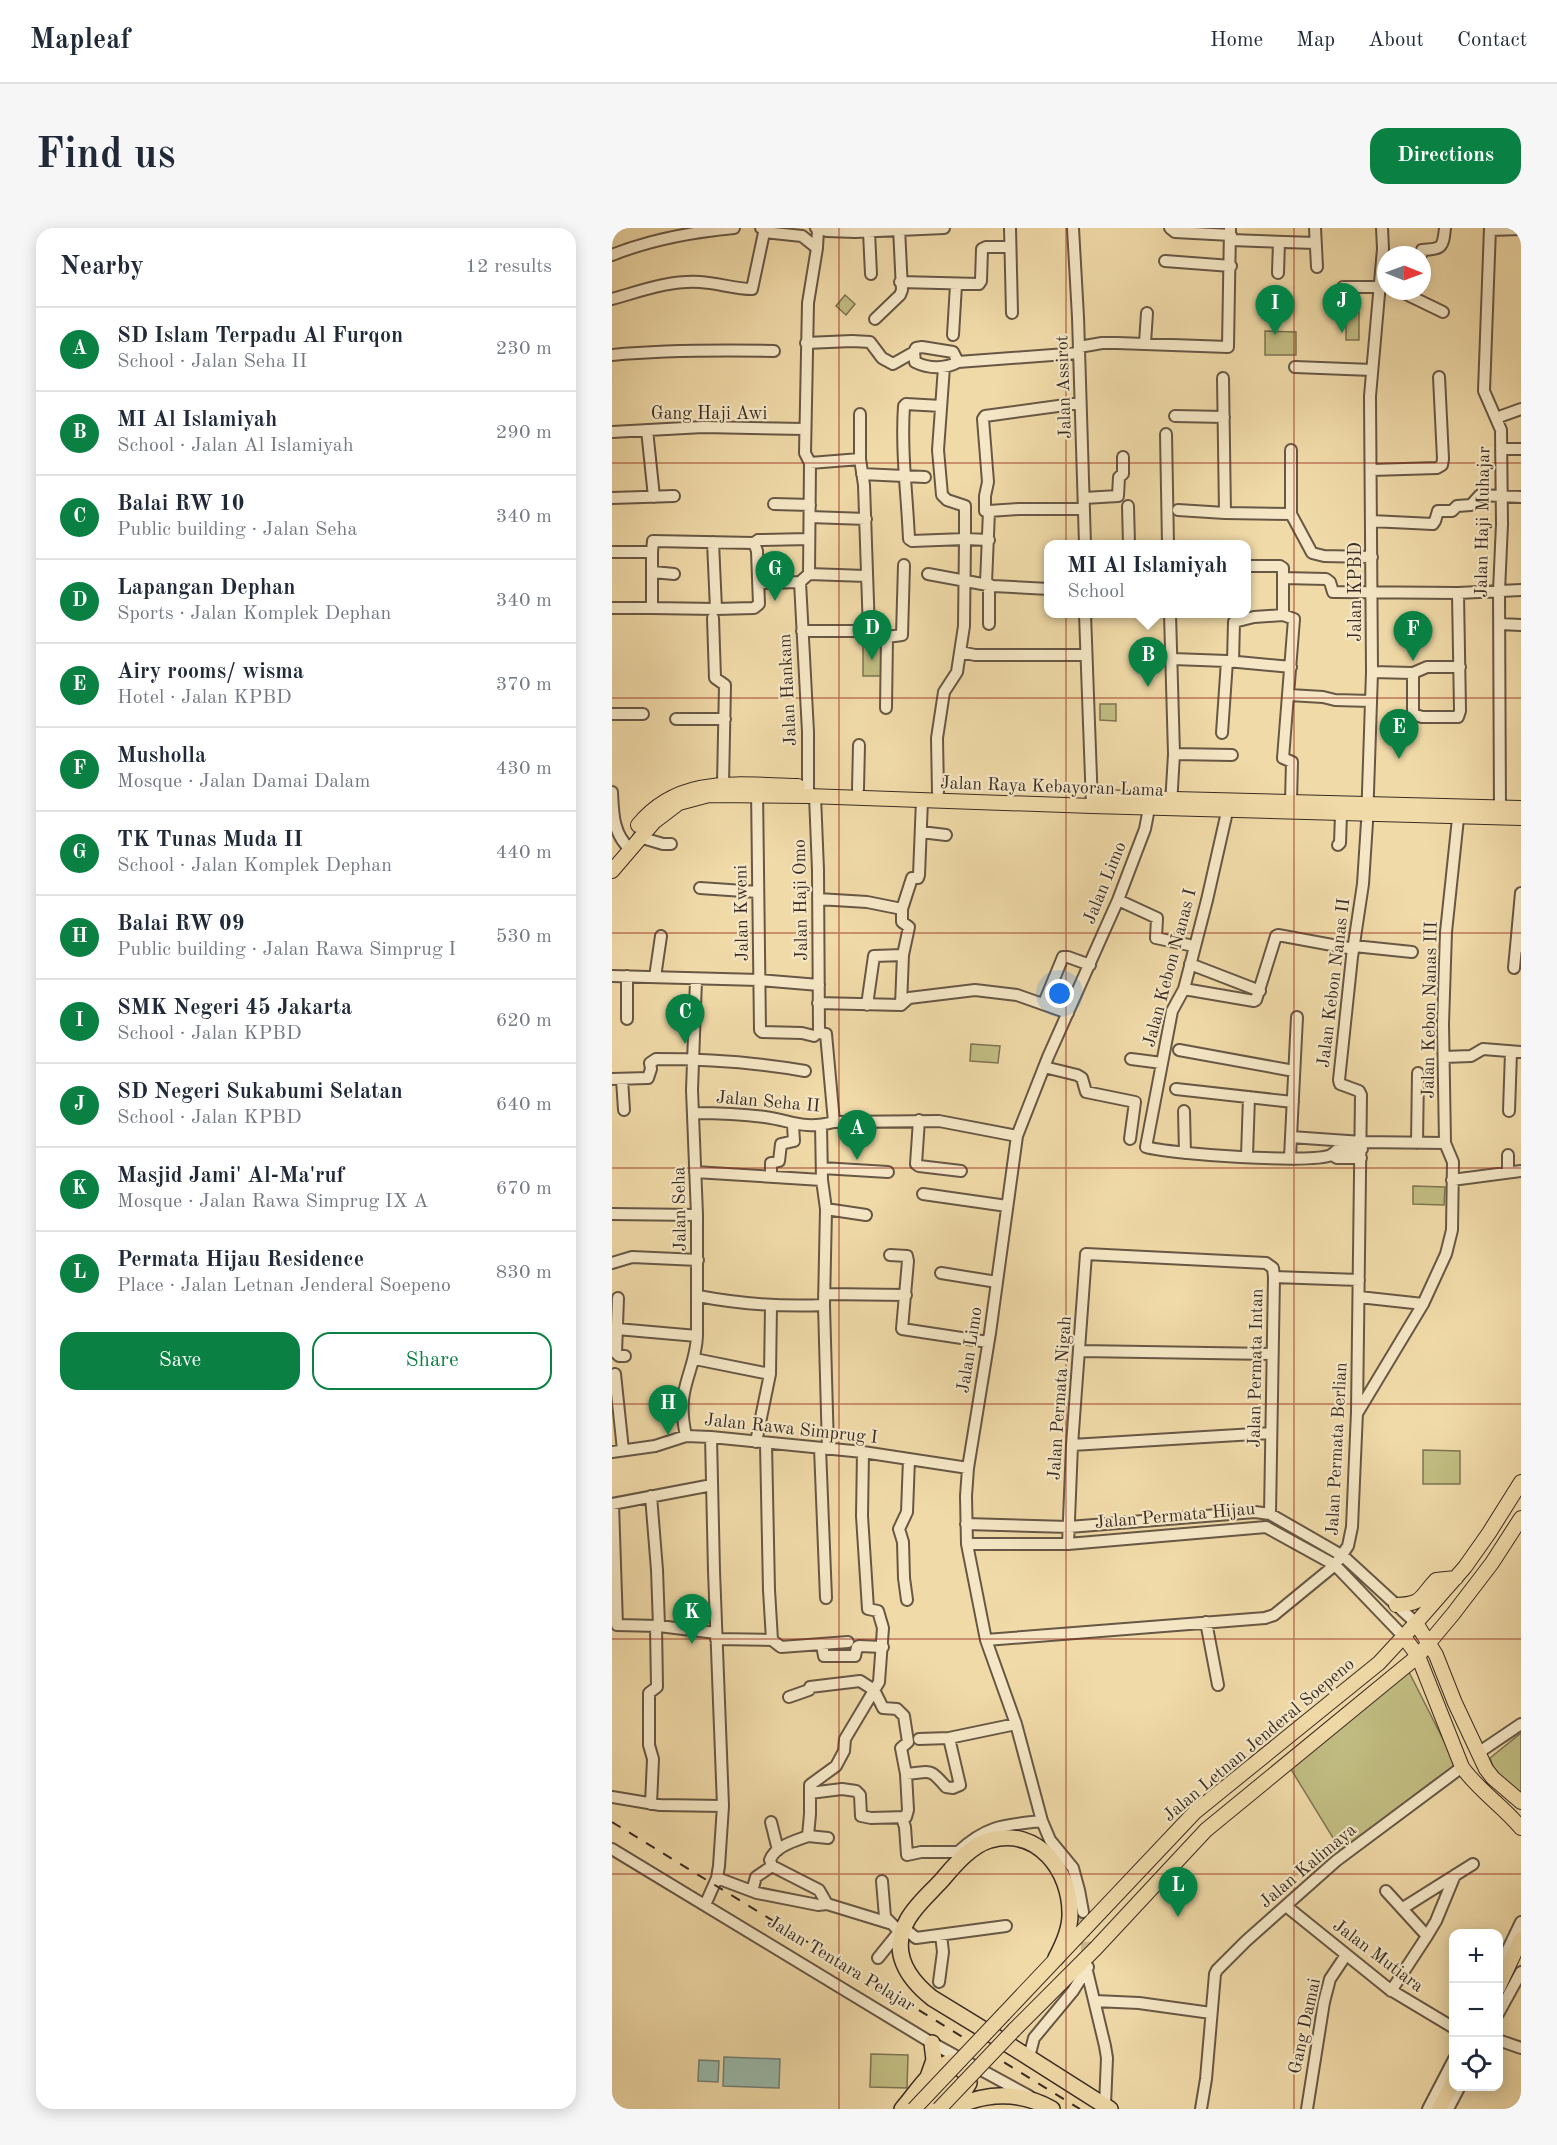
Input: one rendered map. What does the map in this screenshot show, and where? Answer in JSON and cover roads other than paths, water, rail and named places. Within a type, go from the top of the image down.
[{"type":"highway","points":[[1056,1958],[1065,1940],[1070,1916],[1068,1892],[1062,1874],[1050,1857],[1042,1850],[1023,1841],[995,1839],[980,1844],[950,1870],[899,1929],[902,1959],[912,1982],[932,1998],[1107,2107]]},
{"type":"highway","points":[[928,2077],[934,2060],[932,2043]]},
{"type":"highway","points":[[902,2109],[928,2077],[945,2063],[952,2061],[966,2073],[969,2083],[949,2108]]},
{"type":"highway","points":[[949,2108],[990,2095],[1027,2098],[1049,2107]]},
{"type":"main road","name":"Jalan Raya Kebayoran Lama","points":[[612,871],[642,820],[670,798],[696,787],[723,784],[757,790],[922,800],[955,797],[1229,805],[1341,814],[1368,809]]},
{"type":"main road","name":"Jalan Raya Kebayoran Lama","points":[[811,793],[858,789],[938,792],[955,797]]},
{"type":"main road","name":"Jalan Raya Kebayoran Lama","points":[[612,857],[679,803],[709,795],[757,790]]},
{"type":"main road","name":"Jalan Raya Kebayoran Lama","points":[[1229,805],[1291,801],[1368,809],[1500,813],[1521,818]]},
{"type":"main road","name":"Jalan Raya Kebayoran Lama","points":[[1500,813],[1521,808]]},
{"type":"main road","name":"Jalan Letnan Jenderal Soepeno","points":[[914,2109],[1195,1812],[1379,1663],[1456,1578],[1489,1533],[1521,1482]]},
{"type":"main road","name":"Jalan Letnan Jenderal Soepeno","points":[[949,2108],[1014,2030],[1096,1948],[1209,1827],[1418,1656],[1504,1544],[1521,1518]]},
{"type":"main road","points":[[1489,1533],[1494,1543],[1504,1544]]},
{"type":"main road","points":[[1396,1605],[1419,1601],[1436,1580],[1456,1578]]},
{"type":"main road","name":"Jalan Permata Hijau","points":[[1416,1623],[1430,1642],[1486,1769],[1521,1802]]},
{"type":"main road","name":"Jalan Permata Hijau","points":[[1404,1637],[1418,1656],[1462,1767],[1473,1782],[1518,1819]]},
{"type":"main road","points":[[1500,1983],[1521,1939]]},
{"type":"main road","points":[[1439,2109],[1449,2090]]},
{"type":"street","points":[[612,255],[659,238],[697,230],[734,228]]},
{"type":"street","points":[[612,299],[669,284],[686,282],[722,284],[752,289],[764,229],[802,236],[944,228]]},
{"type":"street","points":[[1010,228],[1012,313]]},
{"type":"street","name":"Jalan Assirot","points":[[1073,228],[1085,540]]},
{"type":"street","points":[[1170,228],[1175,232],[1231,235],[1279,242],[1316,243]]},
{"type":"street","points":[[1315,228],[1317,267]]},
{"type":"street","name":"Jalan KPBD","points":[[1382,228],[1383,246]]},
{"type":"street","points":[[1431,249],[1439,248],[1442,245],[1445,228]]},
{"type":"street","points":[[874,319],[895,300],[902,290],[899,229]]},
{"type":"street","name":"Jalan Haji Muhajar","points":[[1500,813],[1501,430],[1484,391],[1485,351],[1490,229],[1521,230]]},
{"type":"street","points":[[869,232],[871,273]]},
{"type":"street","points":[[809,574],[810,463],[806,453],[805,429],[806,344],[808,303],[817,235]]},
{"type":"street","points":[[914,352],[915,362],[944,368],[958,362],[1079,350],[1102,343],[1228,347],[1231,235]]},
{"type":"street","points":[[1278,273],[1279,242]]},
{"type":"street","points":[[900,282],[956,285],[981,283],[981,251],[983,248],[1010,247]]},
{"type":"street","points":[[1166,261],[1231,266]]},
{"type":"street","points":[[952,335],[956,285]]},
{"type":"street","points":[[1343,287],[1377,285]]},
{"type":"street","name":"Jalan KPBD","points":[[1368,809],[1373,592],[1370,396],[1378,300]]},
{"type":"street","points":[[1424,300],[1443,312]]},
{"type":"street","points":[[1145,343],[1147,313]]},
{"type":"street","points":[[806,344],[870,342],[882,358],[893,364],[914,352],[916,348],[922,347],[953,352],[958,362]]},
{"type":"street","points":[[612,355],[711,349],[774,351]]},
{"type":"street","points":[[1295,367],[1372,370]]},
{"type":"street","points":[[938,792],[937,738],[944,692],[957,672],[964,626],[965,506],[947,500],[942,495],[938,450],[944,368]]},
{"type":"street","points":[[1371,470],[1437,468],[1442,465],[1439,377]]},
{"type":"street","points":[[1223,378],[1225,513]]},
{"type":"street","points":[[941,406],[910,403],[904,406],[904,475],[909,539],[912,541],[988,540]]},
{"type":"street","points":[[1080,403],[985,416],[983,419],[988,482],[985,496],[986,511],[1084,503],[1118,496],[1119,477],[1123,474],[1123,457]]},
{"type":"street","points":[[1496,418],[1521,409]]},
{"type":"street","points":[[860,414],[860,459],[866,519],[866,576],[871,636],[887,638],[903,634],[904,565]]},
{"type":"street","points":[[1175,416],[1224,417]]},
{"type":"street","name":"Gang Haji Awi","points":[[612,432],[703,427],[805,429]]},
{"type":"street","points":[[647,430],[654,497]]},
{"type":"street","points":[[1167,434],[1168,540]]},
{"type":"street","points":[[1501,449],[1521,449]]},
{"type":"street","points":[[1291,450],[1291,513],[1314,555],[1372,557]]},
{"type":"street","points":[[810,463],[860,459]]},
{"type":"street","points":[[862,474],[925,477]]},
{"type":"street","points":[[1371,521],[1432,524],[1436,521],[1438,511],[1452,511],[1457,506],[1471,505],[1480,495],[1521,497]]},
{"type":"street","points":[[612,498],[674,496]]},
{"type":"street","points":[[774,504],[866,519]]},
{"type":"street","points":[[1128,506],[1129,540]]},
{"type":"street","points":[[1178,510],[1291,513]]},
{"type":"street","points":[[989,511],[987,584],[989,624]]},
{"type":"street","points":[[652,608],[653,541],[754,543],[758,540],[809,540]]},
{"type":"street","points":[[713,542],[715,678],[725,685],[723,784]]},
{"type":"street","points":[[612,608],[652,608],[714,614],[757,607],[759,604],[757,551],[754,543]]},
{"type":"street","points":[[612,552],[652,552]]},
{"type":"street","points":[[1251,566],[1280,566],[1283,568],[1282,615]]},
{"type":"street","points":[[653,572],[674,574]]},
{"type":"street","points":[[758,582],[800,582],[809,574],[866,576]]},
{"type":"street","points":[[928,574],[987,584],[1044,589]]},
{"type":"street","points":[[1283,578],[1326,579],[1330,582],[1333,592],[1458,593],[1521,590]]},
{"type":"street","name":"Jalan Hankam","points":[[800,582],[811,793]]},
{"type":"street","points":[[1413,673],[1413,714],[1455,718],[1459,715],[1458,593]]},
{"type":"street","points":[[1251,618],[1282,615],[1294,619],[1283,758],[1292,760],[1291,801]]},
{"type":"street","points":[[1085,618],[1092,802]]},
{"type":"street","points":[[1170,618],[1174,754],[1171,804]]},
{"type":"street","points":[[1222,733],[1234,621],[1249,618]]},
{"type":"street","points":[[1500,624],[1521,625]]},
{"type":"street","points":[[802,631],[869,631]]},
{"type":"street","points":[[886,708],[887,638]]},
{"type":"street","points":[[960,652],[975,655],[1086,655]]},
{"type":"street","points":[[1173,659],[1292,667]]},
{"type":"street","points":[[1372,672],[1413,673],[1427,667],[1460,667]]},
{"type":"street","points":[[1289,695],[1371,701]]},
{"type":"street","points":[[612,714],[643,714]]},
{"type":"street","points":[[676,719],[725,719]]},
{"type":"street","points":[[858,789],[859,745]]},
{"type":"street","points":[[1174,754],[1232,755]]},
{"type":"street","name":"Jalan Kweni","points":[[757,790],[759,980],[819,985]]},
{"type":"street","points":[[612,792],[616,829],[627,846]]},
{"type":"street","name":"Jalan Haji Omo","points":[[811,793],[818,899],[819,1033],[826,1034],[834,1122]]},
{"type":"street","points":[[901,1005],[903,955],[909,927],[902,922],[902,909],[912,878],[918,878],[919,875],[922,800]]},
{"type":"street","name":"Jalan Limo","points":[[1083,1912],[1073,1868],[1050,1840],[1042,1821],[1016,1724],[986,1640],[967,1544],[969,1468],[1017,1136],[1044,1067],[1118,900],[1144,829],[1150,803]]},
{"type":"street","name":"Jalan Kebon Nanas I","points":[[1185,1153],[1160,1151],[1146,1147],[1172,1011],[1184,989],[1229,805]]},
{"type":"street","name":"Jalan Kebon Nanas II","points":[[1362,1150],[1361,1093],[1339,1082],[1363,884],[1368,809]]},
{"type":"street","name":"Jalan Kebon Nanas III","points":[[1357,1412],[1423,1304],[1450,1242],[1453,1162],[1445,1143],[1444,958],[1459,812]]},
{"type":"street","points":[[1338,845],[1341,814]]},
{"type":"street","points":[[921,832],[946,835]]},
{"type":"street","points":[[639,837],[671,844]]},
{"type":"street","points":[[700,888],[758,891]]},
{"type":"street","points":[[1514,968],[1519,947],[1520,898]]},
{"type":"street","points":[[818,899],[867,902],[902,909]]},
{"type":"street","points":[[1118,900],[1157,918],[1156,938],[1189,945]]},
{"type":"street","points":[[1184,989],[1254,1001],[1258,998],[1268,956],[1277,935],[1354,948],[1412,952]]},
{"type":"street","points":[[655,977],[661,936]]},
{"type":"street","points":[[867,1005],[874,956],[903,955]]},
{"type":"street","points":[[1044,1003],[1063,957],[1090,965]]},
{"type":"street","points":[[1190,964],[1260,991]]},
{"type":"street","points":[[612,976],[759,980],[760,1031],[802,1033],[814,1036]]},
{"type":"street","points":[[627,976],[627,1019]]},
{"type":"street","name":"Jalan Seha","points":[[686,1436],[683,1400],[684,1390],[695,1359],[698,1296],[693,1059],[696,980]]},
{"type":"street","points":[[818,1003],[901,1005],[909,998],[975,990],[1017,995],[1068,1013]]},
{"type":"street","points":[[1290,1158],[1297,1017]]},
{"type":"street","points":[[1444,1057],[1471,1056],[1483,1049],[1516,1052],[1509,1111]]},
{"type":"street","points":[[1179,1050],[1294,1071]]},
{"type":"street","points":[[624,1110],[617,1079],[648,1078],[650,1063],[653,1060],[693,1059],[760,1063],[805,1071]]},
{"type":"street","points":[[1131,1059],[1162,1063]]},
{"type":"street","points":[[1044,1067],[1077,1075],[1082,1078],[1086,1092],[1093,1095],[1136,1102],[1130,1139]]},
{"type":"street","points":[[1417,1143],[1418,1073]]},
{"type":"street","points":[[1176,1089],[1293,1102]]},
{"type":"street","points":[[1247,1156],[1249,1097]]},
{"type":"street","points":[[1184,1111],[1185,1153],[1290,1158],[1332,1155],[1338,1149],[1362,1150],[1417,1143],[1445,1143]]},
{"type":"street","name":"Jalan Seha II","points":[[694,1113],[747,1115],[778,1119],[793,1125],[821,1125],[834,1122],[939,1121],[1017,1136]]},
{"type":"street","points":[[919,1120],[916,1164],[962,1171]]},
{"type":"street","points":[[771,1176],[771,1163],[778,1161],[781,1145],[794,1141],[793,1125]]},
{"type":"street","points":[[821,1125],[822,1180],[826,1209],[824,1300],[826,1598]]},
{"type":"street","points":[[1291,1137],[1362,1150]]},
{"type":"street","name":"Jalan Permata Berlian","points":[[986,1640],[1270,1617],[1343,1556],[1351,1537],[1352,1527],[1357,1412],[1362,1150]]},
{"type":"street","points":[[1508,1155],[1508,1172]]},
{"type":"street","points":[[822,1168],[888,1172]]},
{"type":"street","points":[[1452,1180],[1521,1171]]},
{"type":"street","points":[[695,1172],[822,1180]]},
{"type":"street","points":[[923,1194],[1007,1206]]},
{"type":"street","points":[[826,1209],[866,1215]]},
{"type":"street","points":[[612,1214],[697,1215]]},
{"type":"street","name":"Jalan Permata Intan","points":[[1086,1254],[1266,1263],[1273,1268],[1270,1514]]},
{"type":"street","name":"Jalan Permata Nigah","points":[[1068,1544],[1072,1445],[1086,1254]]},
{"type":"street","points":[[890,1255],[907,1256],[902,1329],[988,1342]]},
{"type":"street","points":[[612,1263],[633,1257],[698,1260]]},
{"type":"street","points":[[941,1273],[997,1281]]},
{"type":"street","points":[[1274,1277],[1359,1280]]},
{"type":"street","points":[[698,1296],[771,1306],[906,1295]]},
{"type":"street","points":[[1359,1297],[1423,1304]]},
{"type":"street","points":[[618,1298],[616,1353],[618,1356],[625,1356]]},
{"type":"street","points":[[771,1306],[770,1374],[761,1443],[772,1640]]},
{"type":"street","points":[[617,1329],[697,1336]]},
{"type":"street","points":[[1080,1351],[1272,1354]]},
{"type":"street","points":[[695,1359],[770,1374]]},
{"type":"street","points":[[615,1374],[617,1451]]},
{"type":"street","points":[[1072,1445],[1270,1434]]},
{"type":"street","name":"Jalan Rawa Simprug I","points":[[617,1451],[655,1446],[686,1436],[711,1437],[863,1452],[969,1468]]},
{"type":"street","points":[[705,1905],[717,1878],[723,1806],[711,1437]]},
{"type":"street","points":[[808,1836],[810,1784],[836,1766],[843,1752],[845,1739],[879,1682],[883,1647],[882,1624],[878,1611],[868,1609],[862,1516],[863,1452]]},
{"type":"street","points":[[907,1600],[903,1542],[899,1528],[907,1512],[909,1459]]},
{"type":"street","points":[[712,1485],[612,1504],[615,1627],[657,1626],[716,1636],[772,1640],[781,1647],[848,1642]]},
{"type":"street","points":[[651,1496],[657,1570],[657,1688],[649,1693],[649,1745],[653,1759],[651,1804]]},
{"type":"street","name":"Jalan Permata Hijau","points":[[966,1524],[1069,1527],[1256,1512],[1270,1514],[1343,1556],[1416,1623]]},
{"type":"street","name":"Jalan Permata Hijau","points":[[967,1544],[1068,1544],[1260,1526],[1270,1529],[1335,1565],[1404,1637]]},
{"type":"street","points":[[1206,1622],[1218,1685]]},
{"type":"street","points":[[822,1645],[824,1656],[855,1656],[859,1646],[883,1647]]},
{"type":"street","points":[[789,1697],[809,1690],[810,1687],[860,1681],[874,1690],[884,1708],[897,1709],[904,1716],[908,1742],[901,1748],[906,1774],[908,1814],[902,1818],[861,1816],[860,1795],[856,1791],[842,1789],[810,1792]]},
{"type":"street","points":[[919,1739],[949,1738],[1016,1724]]},
{"type":"street","points":[[1478,1753],[1521,1724]]},
{"type":"street","points":[[906,1774],[931,1772],[946,1787],[953,1788],[960,1785],[949,1738]]},
{"type":"street","name":"Jalan Kalimaya","points":[[1201,2109],[1217,1970],[1232,1953],[1336,1861],[1462,1767]]},
{"type":"street","points":[[612,1797],[651,1804],[723,1806]]},
{"type":"street","points":[[902,1818],[907,1855],[921,1852],[958,1852],[977,1836],[1002,1825],[1042,1821]]},
{"type":"street","points":[[771,1822],[778,1850]]},
{"type":"street","points":[[772,1866],[770,1857],[778,1850],[808,1836],[828,1838]]},
{"type":"street","name":"Jalan Tentara Pelajar","points":[[612,1849],[932,2043],[1049,2107]]},
{"type":"street","points":[[1403,1908],[1473,1864]]},
{"type":"street","points":[[752,1891],[756,1877],[772,1866]]},
{"type":"street","points":[[772,1866],[819,1890],[827,1904]]},
{"type":"street","points":[[1391,1992],[1436,1921],[1455,1875]]},
{"type":"street","points":[[717,1878],[752,1891],[804,1903],[827,1904],[899,1929],[916,1938],[1006,1926]]},
{"type":"street","points":[[882,1881],[885,1917],[899,1929]]},
{"type":"street","points":[[1386,1891],[1427,1936]]},
{"type":"street","name":"Jalan Mutiara","points":[[1286,1906],[1391,1992],[1449,2025]]},
{"type":"street","points":[[1503,1960],[1521,1922]]},
{"type":"street","points":[[878,1958],[899,1929]]},
{"type":"street","points":[[939,1982],[943,1952],[941,1935]]},
{"type":"street","name":"Gang Damai","points":[[1307,2109],[1329,1979],[1346,1955]]},
{"type":"street","points":[[1029,2057],[1034,2038],[1087,1969],[1107,2058],[1107,2107]]},
{"type":"street","points":[[1503,2005],[1521,1972]]},
{"type":"street","points":[[1095,2001],[1139,2003],[1211,2013]]},
{"type":"street","points":[[1503,2042],[1521,2048]]},
{"type":"street","points":[[1428,2109],[1449,2069]]},
{"type":"street","points":[[1448,2109],[1457,2091]]},
{"type":"tunnel","points":[[1083,1912],[1087,1961]]},
{"type":"railway","points":[[612,1822],[1080,2109]]},
{"type":"place","name":"SD Negeri Sukabumi Selatan","points":[[1342,333]]},
{"type":"place","name":"SMK Negeri 45 Jakarta","points":[[1275,335]]},
{"type":"place","name":"TK Tunas Muda II","points":[[775,601]]},
{"type":"place","name":"Lapangan Dephan","points":[[872,660]]},
{"type":"place","name":"Musholla","points":[[1413,661]]},
{"type":"place","name":"MI Al Islamiyah","points":[[1148,687]]},
{"type":"place","name":"Airy rooms/ wisma","points":[[1399,759]]},
{"type":"place","name":"Balai RW 10","points":[[685,1044]]},
{"type":"place","name":"SD Islam Terpadu Al Furqon","points":[[857,1160]]},
{"type":"place","name":"Balai RW 09","points":[[668,1435]]},
{"type":"place","name":"Masjid Jami' Al-Ma'ruf","points":[[692,1644]]},
{"type":"place","name":"Permata Hijau Residence","points":[[1178,1917]]}]
